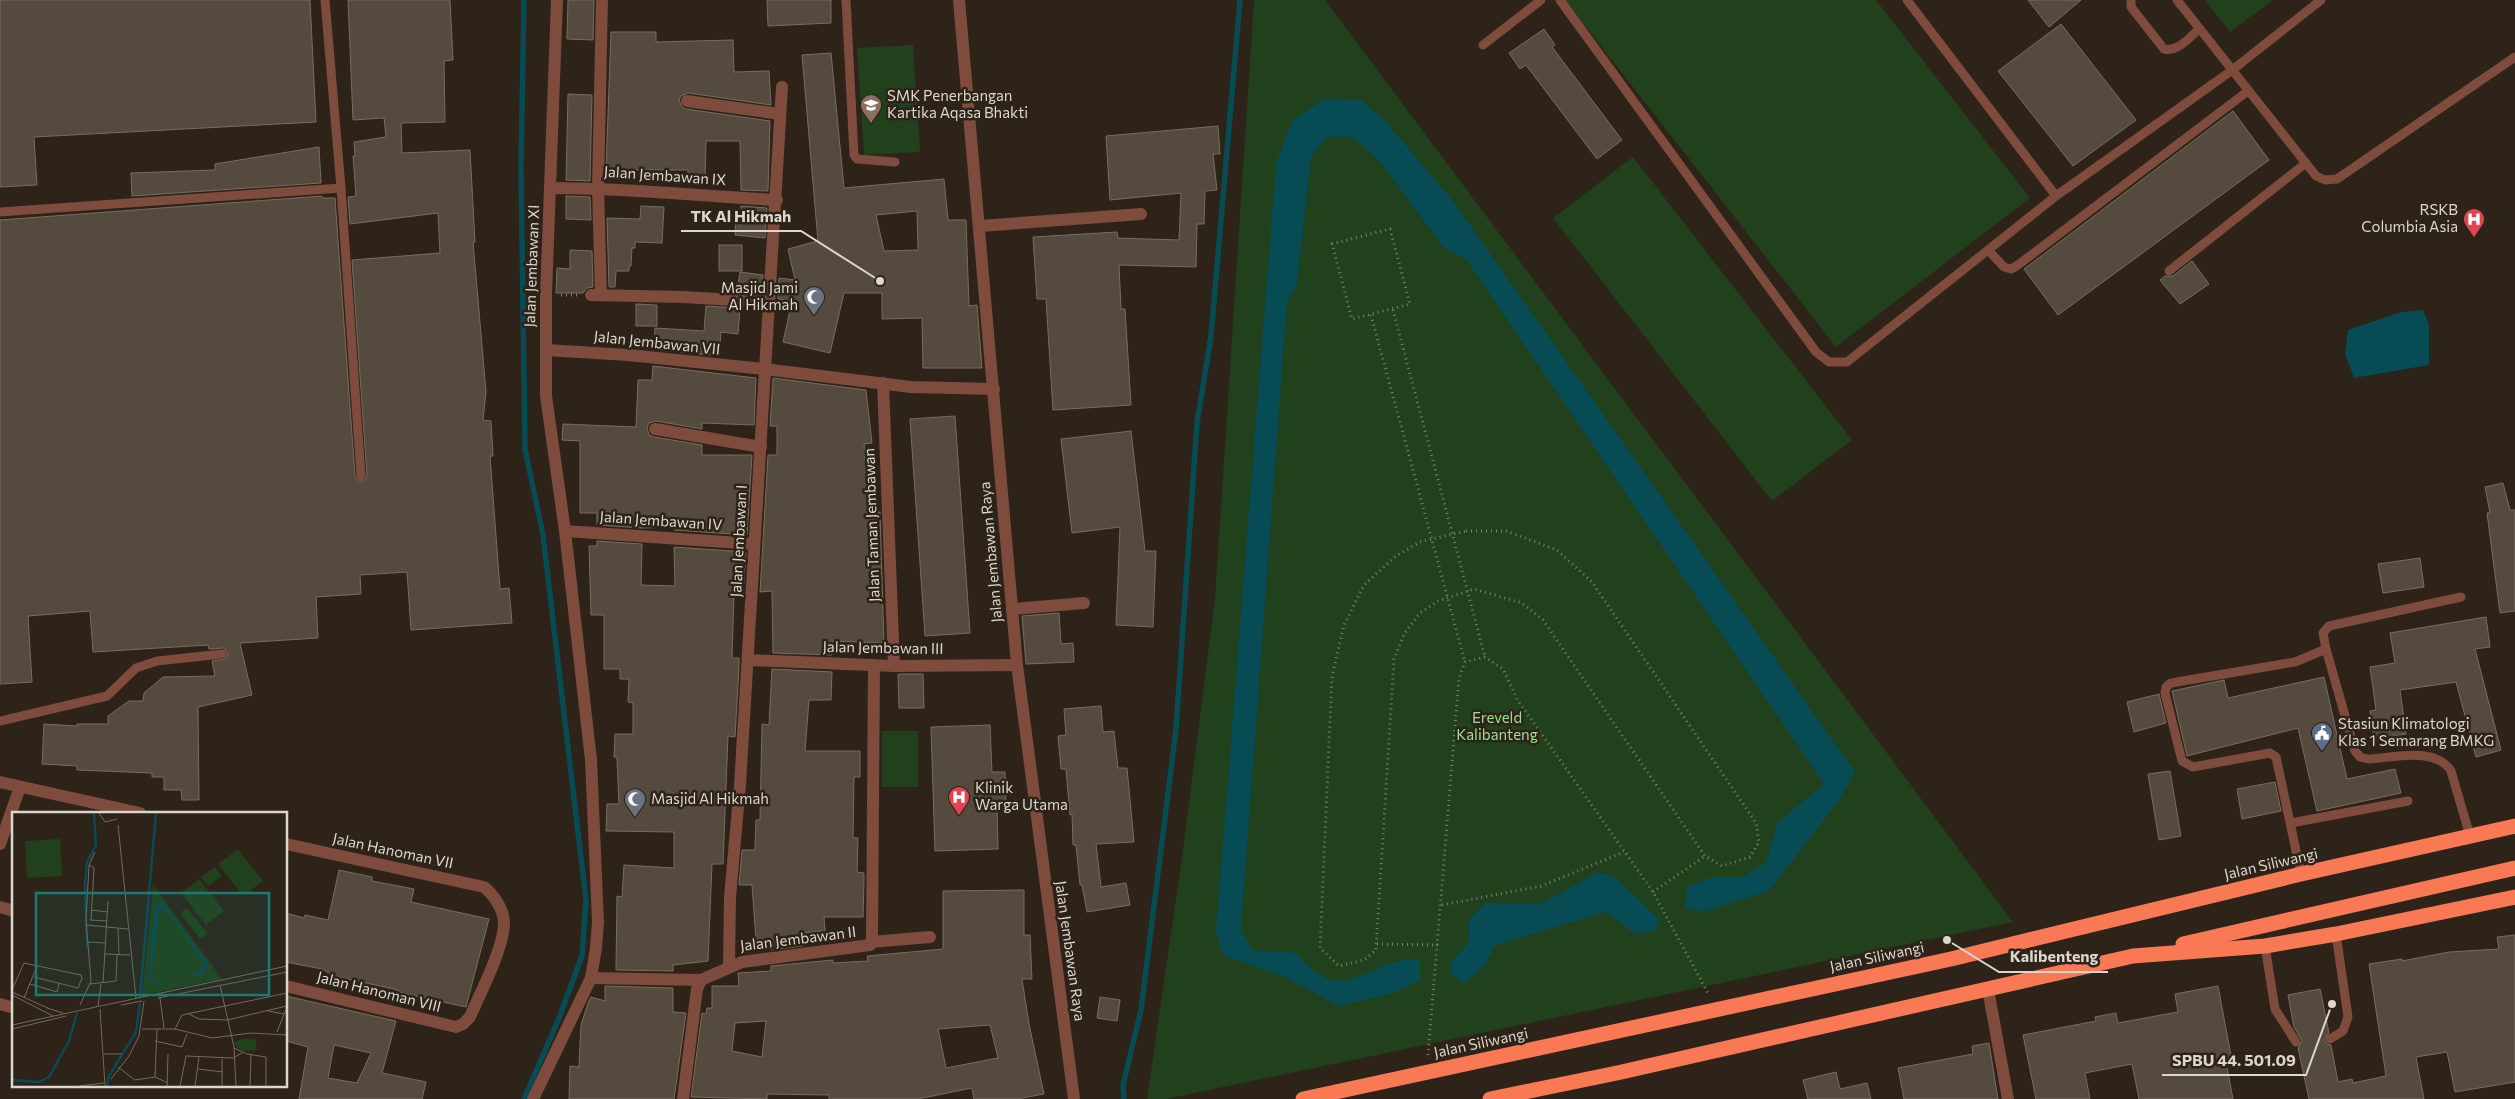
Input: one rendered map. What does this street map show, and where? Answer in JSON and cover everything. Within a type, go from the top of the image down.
[{"type":"highway","name":"Jalan Siliwangi","points":[[1303,1099],[1951,959],[2301,874],[2515,826]]},
{"type":"highway","points":[[1490,1099],[1616,1073],[2515,868]]},
{"type":"highway","points":[[2133,956],[2265,946],[2336,934],[2515,897]]},
{"type":"street","name":"Jalan Jembawan XI","points":[[557,0],[546,295],[546,396],[565,531]]},
{"type":"street","points":[[602,0],[596,295],[682,296],[770,302]]},
{"type":"street","name":"Jalan Jembawan Raya","points":[[959,0],[1017,665],[1074,1099]]},
{"type":"street","name":"Jalan Jembawan I","points":[[729,965],[730,897],[748,660],[764,369],[777,200],[782,87]]},
{"type":"street","points":[[687,101],[780,114]]},
{"type":"street","name":"Jalan Jembawan IX","points":[[550,188],[598,188],[662,194],[777,200]]},
{"type":"street","points":[[980,226],[1140,214]]},
{"type":"street","name":"Jalan Jembawan VII","points":[[546,350],[628,355],[911,387],[994,389]]},
{"type":"street","name":"Jalan Taman Jembawan","points":[[883,383],[894,666]]},
{"type":"street","points":[[655,429],[761,447]]},
{"type":"street","points":[[533,1099],[591,978],[598,922],[591,760],[565,531]]},
{"type":"street","name":"Jalan Jembawan IV","points":[[565,531],[754,544]]},
{"type":"street","points":[[1012,609],[1084,602]]},
{"type":"street","name":"Jalan Jembawan III","points":[[748,660],[874,666],[1017,665]]},
{"type":"street","points":[[871,943],[874,666]]},
{"type":"street","points":[[0,782],[135,812]]},
{"type":"street","points":[[0,844],[20,787]]},
{"type":"street","name":"Jalan Hanoman VII","points":[[288,844],[473,884],[484,887],[491,892],[504,921],[503,936],[470,1017],[463,1024]]},
{"type":"street","name":"Jalan Jembawan II","points":[[729,965],[783,955],[930,937]]},
{"type":"street","points":[[591,978],[701,980],[729,965]]},
{"type":"street","points":[[683,1099],[697,989],[701,980]]},
{"type":"street","name":"Jalan Hanoman VIII","points":[[288,986],[447,1026],[463,1024]]},
{"type":"street","points":[[1988,989],[2008,1099]]},
{"type":"lane","points":[[325,0],[341,188],[361,476]]},
{"type":"lane","points":[[846,0],[854,155],[857,159],[863,161],[895,162]]},
{"type":"lane","points":[[1483,45],[1541,0]]},
{"type":"lane","points":[[1560,0],[1816,352],[1829,362],[1847,362],[2056,196],[2231,71],[2321,0]]},
{"type":"lane","points":[[1907,0],[2056,196]]},
{"type":"lane","points":[[2131,0],[2131,6],[2164,49],[2171,50],[2177,48],[2199,29]]},
{"type":"lane","points":[[2177,0],[2231,71],[2316,176],[2325,180],[2337,179],[2515,57]]},
{"type":"lane","points":[[1988,250],[2004,267],[2011,269],[2018,265],[2248,91]]},
{"type":"lane","points":[[2169,271],[2306,163]]},
{"type":"lane","points":[[0,212],[341,188]]},
{"type":"lane","points":[[2461,597],[2329,626],[2323,633],[2355,751],[2360,757],[2368,759],[2425,756],[2437,758],[2446,763],[2451,771],[2470,836]]},
{"type":"lane","points":[[2301,874],[2278,760],[2274,754],[2268,753],[2193,767],[2182,763],[2166,689],[2171,683],[2303,660],[2326,649]]},
{"type":"lane","points":[[0,721],[107,696],[136,668],[157,660],[222,654]]},
{"type":"lane","points":[[2291,823],[2408,801]]},
{"type":"lane","points":[[2330,1039],[2343,1031],[2348,1017],[2336,934]]},
{"type":"lane","points":[[2265,946],[2276,1009],[2296,1042]]},
{"type":"path","points":[[1390,229],[1410,304],[1393,310],[1352,320],[1332,244],[1390,229]]},
{"type":"path","points":[[546,295],[596,295]]},
{"type":"path","points":[[1393,310],[1485,657],[1503,669],[1517,699],[1652,892],[1718,1010]]},
{"type":"path","points":[[1371,314],[1465,662],[1459,678],[1439,945],[1426,1073]]},
{"type":"path","points":[[1466,531],[1506,531],[1557,550],[1592,582],[1756,823],[1759,842],[1750,858],[1722,866],[1705,856],[1543,620],[1522,603],[1474,589],[1438,601],[1420,613],[1404,634],[1394,658],[1376,950],[1364,960],[1339,966],[1320,948],[1332,676],[1344,626],[1364,586],[1396,556],[1420,542],[1432,539],[1466,531]]},
{"type":"path","points":[[1465,662],[1485,657]]},
{"type":"path","points":[[1442,905],[1541,886],[1624,852]]},
{"type":"path","points":[[1652,892],[1705,856]]},
{"type":"path","points":[[1377,944],[1439,945]]},
{"type":"green space","name":"Ereveld Kalibanteng","points":[[1254,0],[1325,0],[2013,922],[1166,1099],[1147,1099],[1183,850],[1215,599]]},
{"type":"green space","points":[[1565,0],[1876,0],[2030,198],[1836,347]]},
{"type":"green space","points":[[2205,0],[2273,0],[2230,32]]},
{"type":"green space","points":[[913,45],[920,152],[864,155],[857,48]]},
{"type":"green space","points":[[1633,157],[1852,440],[1772,501],[1553,218]]},
{"type":"green space","points":[[882,731],[918,731],[918,787],[882,787]]},
{"type":"water","points":[[1324,99],[1362,100],[1387,123],[1453,201],[1855,772],[1841,798],[1769,891],[1703,912],[1685,908],[1687,887],[1712,877],[1742,877],[1766,863],[1777,823],[1824,784],[1466,259],[1445,249],[1380,162],[1353,137],[1327,137],[1311,156],[1297,285],[1287,303],[1241,929],[1252,950],[1297,953],[1314,971],[1329,979],[1343,981],[1356,978],[1385,965],[1401,961],[1420,960],[1420,981],[1390,994],[1338,1006],[1287,978],[1223,955],[1216,932],[1276,163],[1292,121]]},
{"type":"water","points":[[2423,310],[2429,324],[2429,365],[2354,378],[2345,354],[2348,330],[2401,312]]},
{"type":"water","points":[[1598,872],[1615,877],[1659,919],[1655,931],[1635,934],[1606,912],[1496,945],[1482,969],[1464,983],[1453,977],[1450,964],[1468,943],[1469,919],[1485,903],[1543,903]]},
{"type":"building","points":[[0,0],[310,0],[316,122],[34,137],[37,185],[0,187]]},
{"type":"building","points":[[348,0],[450,0],[453,60],[444,61],[445,122],[401,123],[402,153],[470,150],[475,242],[473,242],[486,392],[483,420],[491,421],[493,456],[490,456],[500,589],[509,588],[512,623],[411,630],[407,572],[360,575],[361,594],[316,597],[318,638],[240,643],[252,695],[198,707],[199,800],[182,800],[181,790],[164,790],[164,777],[152,777],[152,773],[77,770],[77,766],[42,764],[44,724],[77,726],[77,724],[108,724],[108,716],[129,701],[143,701],[144,693],[163,677],[215,676],[212,661],[225,659],[228,654],[224,648],[209,649],[208,645],[93,652],[90,611],[28,616],[32,682],[0,684],[0,220],[322,196],[322,198],[335,198],[355,476],[358,481],[364,481],[367,476],[352,260],[440,253],[438,213],[350,224],[348,197],[356,196],[353,156],[355,156],[354,142],[386,137],[384,118],[353,120]]},
{"type":"building","points":[[568,0],[594,0],[593,40],[567,39]]},
{"type":"building","points":[[767,0],[831,0],[831,23],[768,26]]},
{"type":"building","points":[[2028,0],[2081,0],[2049,27]]},
{"type":"building","points":[[2061,24],[2136,120],[2073,166],[1998,71]]},
{"type":"building","points":[[1544,29],[1555,45],[1552,47],[1622,140],[1597,159],[1526,65],[1520,69],[1509,53]]},
{"type":"building","points":[[611,32],[656,32],[656,42],[733,40],[734,72],[769,71],[771,105],[688,93],[681,96],[679,100],[682,107],[686,109],[770,121],[768,191],[741,190],[740,141],[706,141],[705,183],[688,182],[688,170],[606,170]]},
{"type":"building","points":[[831,53],[844,188],[944,179],[948,220],[966,220],[969,306],[977,305],[982,368],[923,368],[922,318],[882,319],[882,293],[844,293],[830,353],[783,342],[792,301],[778,299],[779,278],[795,280],[788,249],[818,241],[802,55]],"holes":[[[917,211],[918,250],[884,251],[876,215]]]},
{"type":"building","points":[[568,94],[592,95],[590,181],[566,180]]},
{"type":"building","points":[[2233,111],[2269,160],[2058,315],[2024,269]]},
{"type":"building","points":[[1218,126],[1220,154],[1213,154],[1217,190],[1205,191],[1204,224],[1197,224],[1196,267],[1119,265],[1121,309],[1125,309],[1131,405],[1053,410],[1046,299],[1037,299],[1033,237],[1117,232],[1118,238],[1179,240],[1181,193],[1110,200],[1106,136]]},
{"type":"building","points":[[319,147],[321,183],[132,196],[131,173],[215,170],[215,164]]},
{"type":"building","points":[[566,196],[590,197],[591,220],[566,219]]},
{"type":"building","points":[[641,206],[664,207],[662,243],[635,242],[635,248],[632,248],[629,271],[616,271],[615,287],[609,287],[607,218],[640,219]]},
{"type":"building","points":[[741,206],[767,208],[765,238],[735,235],[736,215],[741,216]]},
{"type":"building","points":[[719,245],[742,245],[742,271],[719,271]]},
{"type":"building","points":[[570,250],[592,251],[593,287],[587,288],[583,293],[556,293],[557,268],[570,269]]},
{"type":"building","points":[[2192,261],[2209,284],[2180,304],[2160,280],[2165,276],[2173,276]]},
{"type":"building","points":[[740,272],[763,275],[761,293],[737,292]]},
{"type":"building","points":[[636,304],[657,305],[657,326],[636,326]]},
{"type":"building","points":[[706,306],[740,308],[738,334],[721,332],[719,356],[654,349],[655,328],[704,331]]},
{"type":"building","points":[[653,366],[756,378],[754,425],[702,423],[702,429],[656,421],[649,423],[647,428],[649,435],[654,437],[702,445],[702,455],[752,455],[747,535],[674,530],[674,527],[642,528],[597,525],[597,513],[580,513],[580,441],[562,440],[563,424],[636,427],[638,380],[652,380]]},
{"type":"building","points":[[773,378],[866,390],[872,443],[864,444],[867,483],[872,483],[874,513],[880,512],[884,643],[833,641],[832,655],[773,653],[772,591],[760,592],[768,455],[777,455],[777,426],[770,426]]},
{"type":"building","points":[[955,416],[970,633],[925,636],[910,419]]},
{"type":"building","points":[[1131,431],[1145,551],[1156,551],[1153,627],[1116,625],[1120,527],[1072,533],[1061,439]]},
{"type":"building","points":[[2503,483],[2510,510],[2515,510],[2515,611],[2500,613],[2487,513],[2490,513],[2485,487]]},
{"type":"building","points":[[597,541],[642,544],[641,585],[675,586],[674,547],[746,552],[743,593],[734,594],[732,658],[739,658],[735,737],[728,736],[723,864],[712,864],[708,961],[673,965],[673,971],[616,970],[617,896],[622,897],[624,865],[674,868],[674,832],[606,831],[607,804],[619,804],[617,757],[614,757],[615,734],[633,734],[633,703],[628,702],[629,679],[620,679],[620,669],[604,669],[604,615],[591,615],[589,546],[597,546]]},
{"type":"building","points":[[2420,558],[2424,587],[2383,593],[2378,564]]},
{"type":"building","points":[[1059,613],[1061,644],[1073,643],[1074,662],[1026,664],[1022,616]]},
{"type":"building","points":[[2486,617],[2490,647],[2475,649],[2501,750],[2476,757],[2456,682],[2400,690],[2406,734],[2374,739],[2370,711],[2376,710],[2370,667],[2395,663],[2390,633]]},
{"type":"building","points":[[772,669],[832,672],[831,700],[809,700],[805,751],[860,751],[860,777],[854,777],[853,838],[858,838],[857,872],[864,873],[864,880],[863,917],[824,917],[825,931],[802,933],[803,946],[770,950],[770,939],[756,940],[752,885],[739,885],[742,850],[755,850],[756,820],[760,820],[762,724],[769,725]]},
{"type":"building","points":[[898,674],[923,674],[924,708],[899,708]]},
{"type":"building","name":"Stasiun Klimatologi Klas 1 Semarang BMKG","points":[[2324,677],[2347,779],[2395,769],[2401,793],[2317,811],[2298,728],[2187,756],[2172,691],[2224,680],[2228,698]]},
{"type":"building","points":[[2159,694],[2166,723],[2134,732],[2127,702]]},
{"type":"building","points":[[1101,706],[1103,732],[1114,731],[1118,768],[1127,768],[1134,842],[1096,844],[1101,887],[1126,883],[1130,905],[1087,912],[1082,885],[1080,885],[1076,845],[1073,845],[1072,814],[1070,815],[1066,769],[1061,769],[1058,736],[1066,735],[1064,709]]},
{"type":"building","points":[[990,725],[992,772],[1005,772],[1006,807],[997,807],[998,849],[935,851],[931,727]]},
{"type":"building","points":[[2170,771],[2181,836],[2159,840],[2148,774]]},
{"type":"building","points":[[2275,782],[2281,811],[2242,819],[2237,789]]},
{"type":"building","points":[[339,870],[372,877],[372,881],[414,889],[411,902],[489,919],[466,1007],[397,992],[398,990],[334,976],[322,969],[288,962],[288,914],[304,918],[305,915],[328,920]]},
{"type":"building","points":[[1024,890],[1024,935],[1030,935],[1032,979],[1022,979],[1029,1024],[1044,1094],[1017,1099],[974,1099],[972,1088],[918,1099],[829,1099],[829,1095],[767,1094],[767,1099],[691,1097],[702,1013],[706,1014],[707,1008],[712,1008],[712,986],[739,986],[738,973],[771,971],[771,966],[833,960],[833,963],[868,961],[867,956],[943,949],[943,891]],"holes":[[[766,1021],[762,1057],[732,1051],[735,1023]],[[990,1025],[998,1058],[946,1068],[938,1029]]]},
{"type":"building","points":[[2515,935],[2515,1082],[2455,1092],[2447,1052],[2416,1057],[2424,1099],[2309,1099],[2298,1048],[2302,1041],[2294,1027],[2288,995],[2320,989],[2329,1033],[2324,1040],[2327,1044],[2331,1045],[2338,1082],[2352,1079],[2353,1083],[2386,1076],[2369,964],[2402,959],[2402,961],[2449,952],[2499,949],[2497,937]]},
{"type":"building","points":[[605,986],[673,988],[673,1012],[686,1013],[674,1099],[569,1099],[570,1066],[579,1067],[581,1025],[588,1003],[591,997],[605,1001]]},
{"type":"building","points":[[2218,986],[2232,1061],[2226,1062],[2233,1099],[2139,1099],[2132,1064],[2085,1073],[2090,1099],[2036,1099],[2023,1035],[2096,1021],[2095,1017],[2116,1013],[2118,1023],[2178,1012],[2175,994]]},
{"type":"building","points":[[288,996],[396,1021],[382,1073],[426,1082],[422,1099],[299,1099],[308,1047],[288,1042]],"holes":[[[334,1045],[371,1053],[357,1083],[328,1078]]]},
{"type":"building","points":[[1100,997],[1120,1000],[1117,1021],[1097,1018]]},
{"type":"building","points":[[1989,1043],[1998,1099],[1904,1099],[1898,1068],[1973,1054],[1972,1046]]},
{"type":"building","points":[[1836,1072],[1840,1089],[1867,1083],[1871,1099],[1808,1099],[1803,1080]]},
{"type":"waterway","points":[[524,0],[521,167],[525,449],[543,535],[586,900],[582,956],[559,1018],[524,1099]]},
{"type":"waterway","points":[[1124,1099],[1123,1085],[1141,1010],[1176,729],[1197,423],[1211,336],[1240,0]]},
{"type":"place","name":"SMK Penerbangan Kartika Aqasa Bhakti","points":[[871,124]]},
{"type":"place","name":"RSKB Columbia Asia","points":[[2474,238]]},
{"type":"place","name":"TK Al Hikmah","points":[[880,281]]},
{"type":"place","name":"Masjid Jami Al Hikmah","points":[[814,316]]},
{"type":"place","name":"Stasiun Klimatologi Klas 1 Semarang BMKG","points":[[2322,752]]},
{"type":"place","name":"Klinik Warga Utama","points":[[959,816]]},
{"type":"place","name":"Masjid Al Hikmah","points":[[635,818]]},
{"type":"place","name":"Kalibenteng","points":[[1947,940]]},
{"type":"place","name":"SPBU 44. 501.09","points":[[2332,1004]]}]
